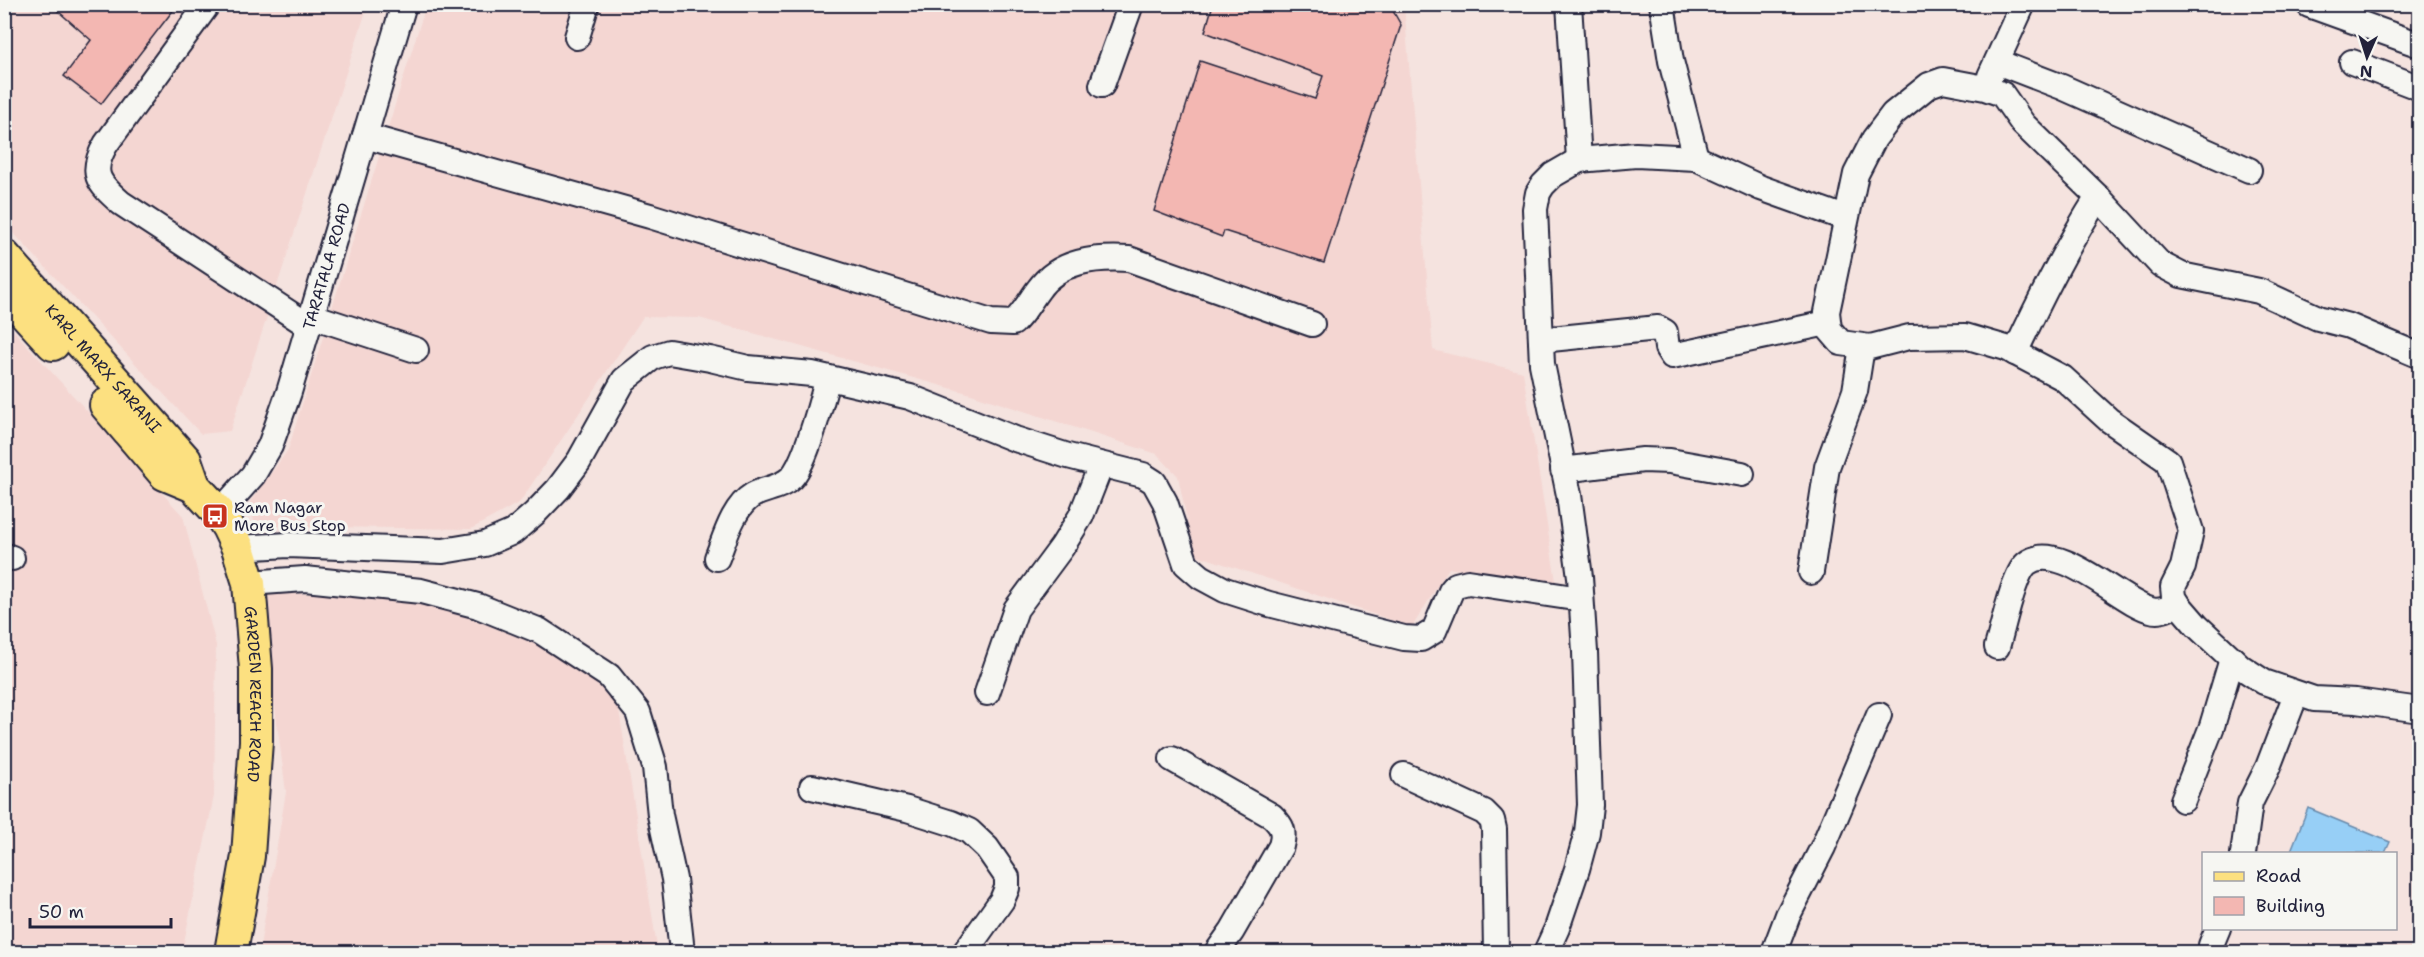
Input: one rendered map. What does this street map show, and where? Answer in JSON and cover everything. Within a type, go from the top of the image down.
[{"type":"main road","name":"KARL MARX SARANI","points":[[4,255],[185,460],[194,486],[219,513]]},
{"type":"main road","name":"KARL MARX SARANI","points":[[6,296],[165,474],[194,486]]},
{"type":"main road","name":"GARDEN REACH ROAD","points":[[219,513],[238,548],[249,584],[256,669],[256,741],[248,856],[231,952]]},
{"type":"street","points":[[208,4],[98,156],[96,168],[99,180],[122,203],[310,321],[416,350]]},
{"type":"street","name":"TARATALA ROAD","points":[[219,513],[253,475],[270,446],[290,392],[404,4]]},
{"type":"street","points":[[577,37],[587,4]]},
{"type":"street","points":[[1102,85],[1131,4]]},
{"type":"street","points":[[1569,4],[1579,160]]},
{"type":"street","points":[[1662,4],[1671,61],[1696,158]]},
{"type":"street","points":[[1985,88],[2023,4]]},
{"type":"street","points":[[2309,5],[2420,45]]},
{"type":"street","points":[[1997,62],[2082,96],[2249,170]]},
{"type":"street","points":[[2352,62],[2420,88]]},
{"type":"street","points":[[2420,356],[2349,326],[2318,318],[2259,291],[2181,275],[2170,270],[2160,264],[2098,197],[2023,124],[2002,94],[1985,88],[1943,80],[1929,85],[1893,114],[1874,139],[1856,174],[1845,218],[1827,323],[1834,337],[1841,343],[1862,347],[1884,345],[1909,337],[1965,336],[2015,352],[2063,378],[2109,420],[2168,461],[2191,531],[2183,567],[2173,587],[2178,604],[2197,626],[2232,659],[2264,682],[2314,699],[2356,701],[2420,710]]},
{"type":"street","points":[[365,136],[650,216],[991,322],[1013,323],[1025,312],[1039,288],[1057,272],[1080,261],[1106,258],[1128,259],[1312,324]]},
{"type":"street","points":[[1546,952],[1557,928],[1577,868],[1587,832],[1590,805],[1581,599],[1569,495],[1542,364],[1535,209],[1538,193],[1553,175],[1579,160],[1636,154],[1696,158],[1761,188],[1845,218]]},
{"type":"street","points":[[2015,352],[2055,269],[2098,197]]},
{"type":"street","points":[[1541,340],[1658,328],[1665,332],[1667,348],[1672,356],[1827,323]]},
{"type":"street","points":[[1811,572],[1827,467],[1855,390],[1862,347]]},
{"type":"street","points":[[238,548],[288,545],[443,551],[485,544],[513,532],[558,489],[579,461],[624,381],[653,357],[669,352],[710,358],[748,368],[828,378],[910,397],[1015,439],[1143,475],[1154,482],[1165,502],[1186,564],[1201,577],[1225,590],[1280,607],[1414,640],[1421,639],[1434,631],[1451,591],[1456,585],[1468,582],[1581,599]]},
{"type":"street","points":[[717,558],[741,505],[751,496],[780,486],[798,469],[828,378]]},
{"type":"street","points":[[1563,470],[1643,460],[1670,460],[1742,474]]},
{"type":"street","points":[[987,693],[1017,609],[1076,524],[1101,465]]},
{"type":"street","points":[[1997,647],[2018,576],[2026,564],[2036,558],[2063,562],[2091,574],[2151,611],[2164,610],[2178,604]]},
{"type":"street","points":[[249,584],[305,579],[421,591],[477,606],[540,631],[609,676],[638,712],[655,767],[660,815],[674,879],[682,952]]},
{"type":"street","points":[[2183,800],[2212,726],[2232,659]]},
{"type":"street","points":[[2243,852],[2250,803],[2268,767],[2296,694]]},
{"type":"street","points":[[1774,952],[1788,915],[1822,847],[1879,715]]},
{"type":"street","points":[[1172,759],[1272,816],[1281,825],[1284,834],[1281,846],[1232,931],[1217,952]]},
{"type":"street","points":[[1404,775],[1484,812],[1492,820],[1496,952]]},
{"type":"street","points":[[812,787],[907,808],[951,823],[969,831],[987,848],[1007,877],[1007,888],[1002,900],[965,952]]},
{"type":"shaded area","points":[[5,5],[368,5],[230,431],[201,434],[5,224]]},
{"type":"shaded area","points":[[426,5],[1404,5],[1433,350],[1523,372],[1557,588],[1449,568],[1412,627],[1194,554],[1178,476],[1157,454],[971,394],[699,318],[643,317],[520,502],[471,529],[255,526],[250,502],[288,450]]},
{"type":"shaded area","points":[[4,320],[183,516],[216,645],[214,796],[182,952],[5,952]]},
{"type":"shaded area","points":[[260,593],[413,596],[584,663],[617,698],[658,952],[259,952],[286,792]]},
{"type":"water","points":[[2308,808],[2390,842],[2385,852],[2290,852]]},
{"type":"building","points":[[50,4],[178,4],[101,104],[64,76],[91,40]]},
{"type":"building","points":[[1213,4],[1389,4],[1401,25],[1324,263],[1224,231],[1222,237],[1154,211],[1200,61],[1315,99],[1323,76],[1205,32]]},
{"type":"place","name":"Ram Nagar More Bus Stop","points":[[215,516]]}]
